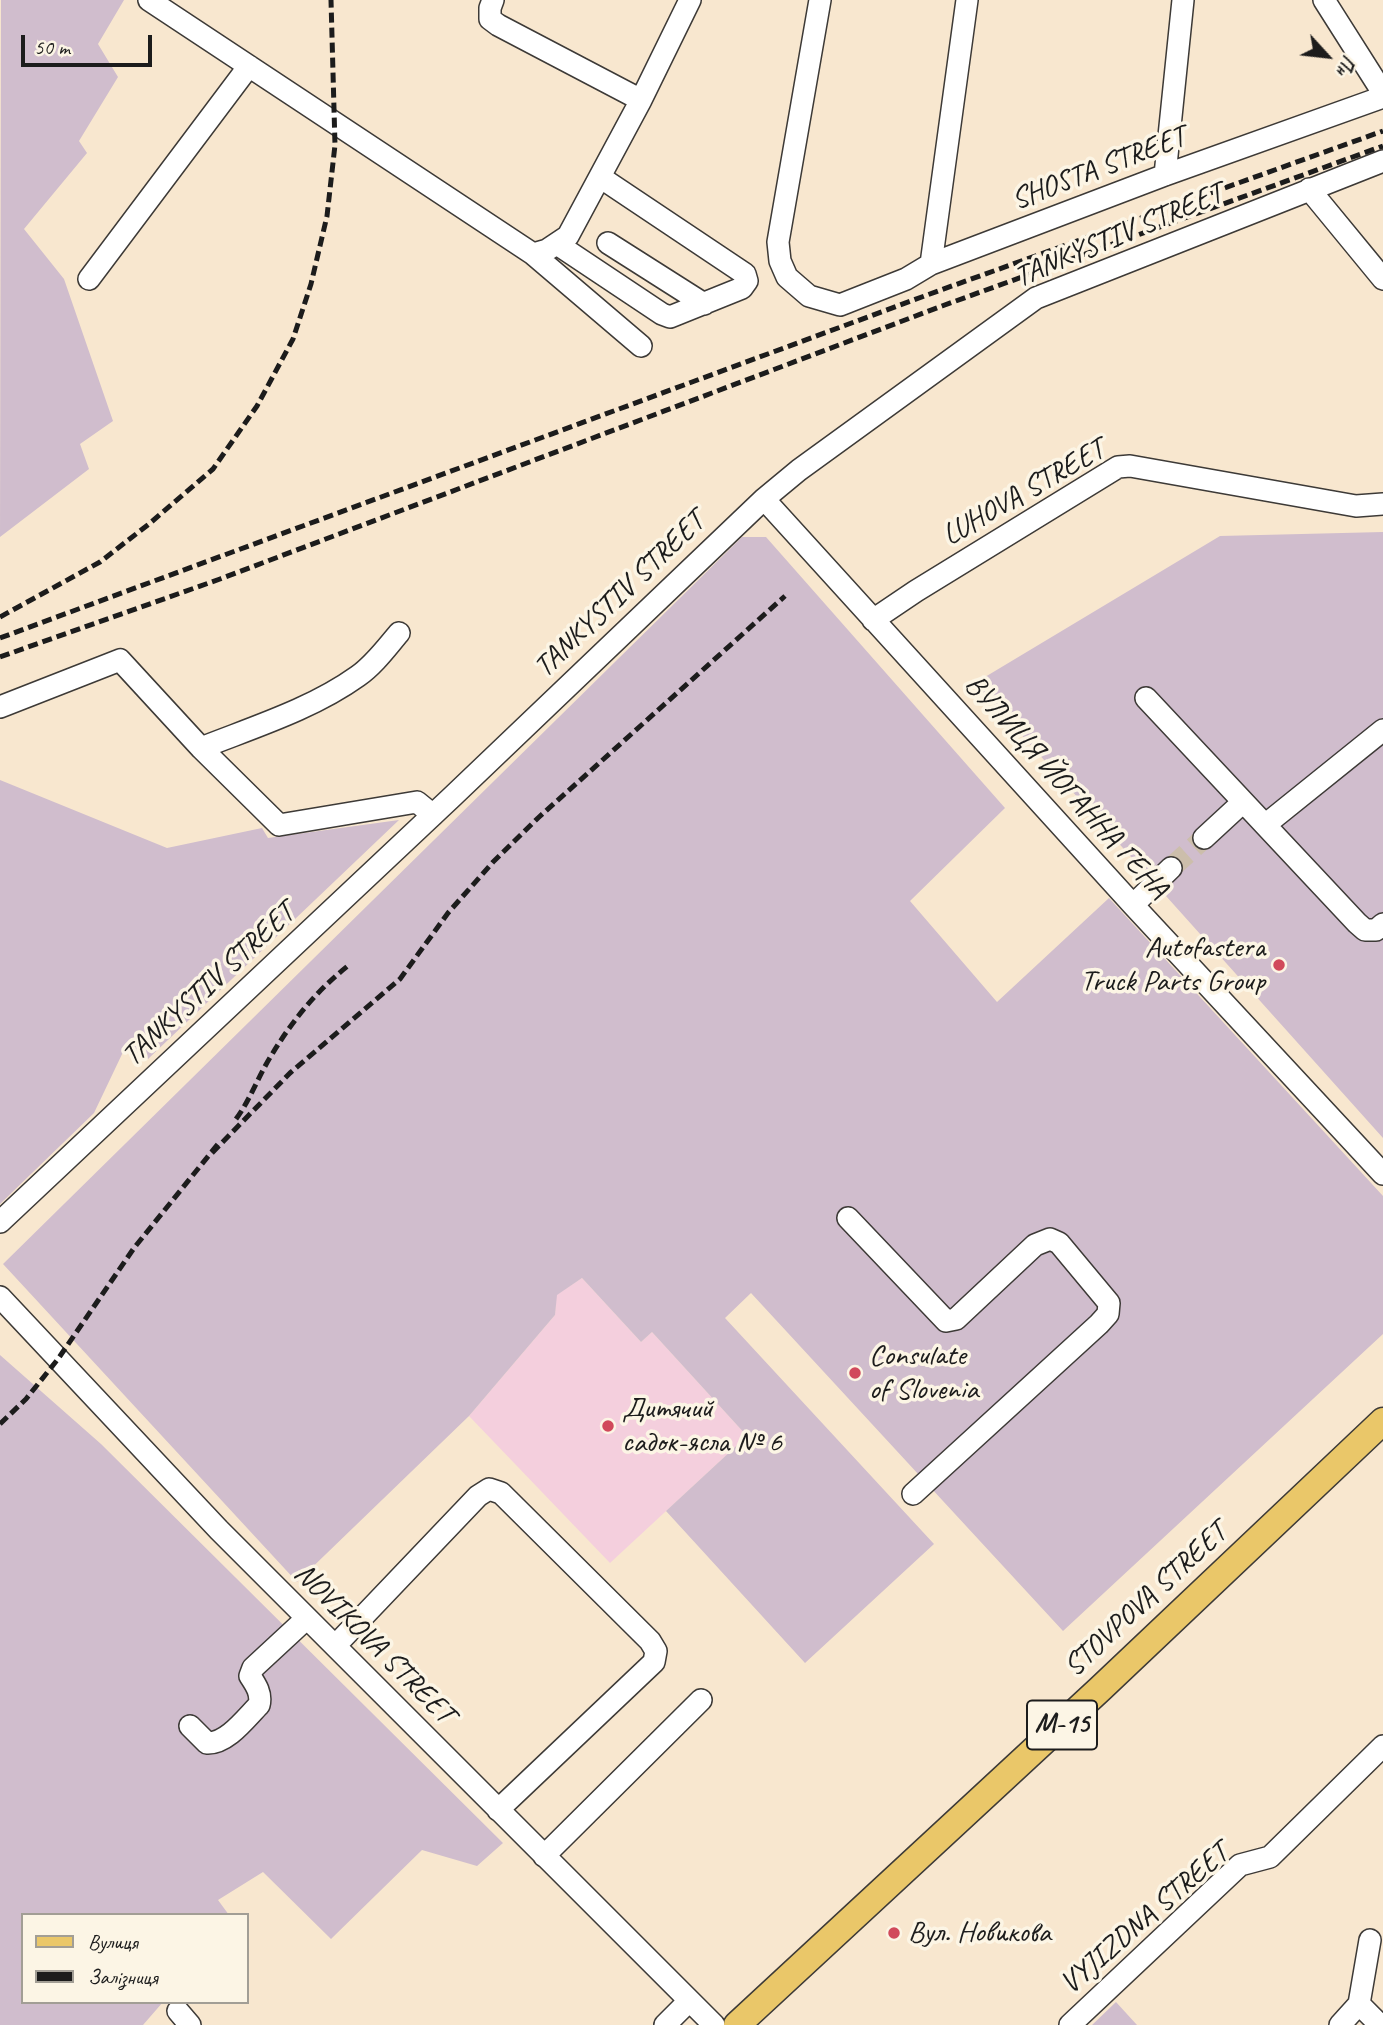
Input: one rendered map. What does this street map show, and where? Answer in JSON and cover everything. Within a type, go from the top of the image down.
[{"type":"main road","name":"STOVPOVA STREET","points":[[737,2025],[1100,1689],[1383,1420]]},
{"type":"street","points":[[149,0],[533,254],[641,346]]},
{"type":"street","points":[[493,0],[489,8],[490,19],[498,25],[641,100]]},
{"type":"street","points":[[533,254],[547,250],[568,236],[641,100],[690,0]]},
{"type":"street","name":"SHOSTA STREET","points":[[820,0],[778,242],[780,261],[787,277],[809,296],[840,305],[906,279],[931,264],[1383,95]]},
{"type":"street","points":[[931,264],[967,0]]},
{"type":"street","points":[[1164,175],[1183,0]]},
{"type":"street","points":[[1324,0],[1383,95]]},
{"type":"street","points":[[89,279],[249,66]]},
{"type":"street","name":"TANKYSTIV STREET","points":[[0,1222],[764,499],[799,470],[1036,298],[1383,161]]},
{"type":"street","points":[[557,244],[662,314],[677,316],[742,288],[747,281],[745,274],[600,177]]},
{"type":"street","points":[[1309,189],[1383,279]]},
{"type":"street","points":[[608,243],[704,304]]},
{"type":"street","name":"LUHOVA STREET","points":[[873,620],[1118,467],[1130,466],[1356,506],[1383,504]]},
{"type":"street","name":"ВУЛИЦЯ ЙОГАННА ГЕНА","points":[[764,499],[1133,905],[1383,1174]]},
{"type":"street","points":[[201,748],[287,714],[331,692],[360,675],[399,633]]},
{"type":"street","points":[[0,707],[120,660],[201,748],[279,825],[417,802],[433,814]]},
{"type":"street","points":[[1146,698],[1357,923],[1365,930],[1376,930],[1383,924]]},
{"type":"street","points":[[1265,825],[1383,730]]},
{"type":"street","points":[[1204,838],[1243,802]]},
{"type":"street","points":[[1133,905],[1171,868]]},
{"type":"street","points":[[848,1217],[946,1321],[956,1319],[1035,1245],[1050,1239],[1059,1243],[1109,1303],[1108,1314],[1098,1324],[913,1494]]},
{"type":"street","name":"NOVIKOVA STREET","points":[[0,1297],[219,1530],[714,2025]]},
{"type":"street","points":[[335,1646],[478,1496],[489,1489],[500,1493],[650,1641],[656,1651],[654,1662],[498,1810]]},
{"type":"street","points":[[190,1726],[207,1743],[214,1743],[232,1731],[259,1705],[261,1699],[258,1688],[250,1676],[253,1668],[307,1618]]},
{"type":"street","points":[[544,1856],[701,1700]]},
{"type":"street","name":"VYJIZDNA STREET","points":[[1070,2025],[1240,1865],[1270,1857],[1383,1746]]},
{"type":"street","points":[[1340,2025],[1359,2004],[1370,1940]]},
{"type":"street","points":[[665,2025],[689,2001]]},
{"type":"street","points":[[1359,2004],[1380,2025]]},
{"type":"shaded area","points":[[1,0],[124,0],[98,44],[118,77],[79,141],[87,153],[24,229],[64,279],[113,421],[80,444],[89,469],[0,537]]},
{"type":"shaded area","points":[[1383,532],[1383,1138],[975,683],[1220,536]]},
{"type":"shaded area","points":[[742,537],[766,537],[1005,808],[910,901],[997,1002],[1109,898],[1383,1196],[1383,1334],[1063,1631],[751,1293],[725,1318],[934,1544],[805,1663],[666,1511],[747,1436],[652,1332],[641,1342],[582,1278],[557,1295],[555,1315],[469,1416],[297,1582],[3,1264]]},
{"type":"shaded area","points":[[0,780],[167,848],[262,828],[268,838],[399,820],[148,1059],[124,1050],[94,1113],[0,1204]]},
{"type":"shaded area","name":"Дитячий садок-ясла № 6","points":[[582,1278],[641,1342],[652,1332],[747,1436],[610,1563],[469,1416],[555,1315],[556,1295]]},
{"type":"shaded area","points":[[0,1355],[101,1444],[503,1843],[477,1866],[422,1850],[331,1939],[263,1872],[218,1900],[228,1913],[21,1913],[21,2004],[161,2004],[143,2025],[0,2025]]},
{"type":"shaded area","points":[[1116,2002],[1137,2025],[1092,2025]]},
{"type":"tunnel","points":[[1171,868],[1204,838]]},
{"type":"railway","points":[[0,617],[100,562],[213,469],[257,406],[293,339],[311,284],[327,216],[335,145],[331,0]]},
{"type":"railway","points":[[0,638],[938,291],[1383,131]]},
{"type":"railway","points":[[0,657],[220,579],[942,306],[1383,146]]},
{"type":"railway","points":[[212,1153],[290,1073],[400,979],[448,913],[493,862],[538,818],[785,596]]},
{"type":"railway","points":[[236,1119],[287,1031],[315,996],[349,965]]},
{"type":"railway","points":[[0,1424],[26,1399],[58,1359],[134,1248],[218,1144]]},
{"type":"place","name":"Autofastera Truck Parts Group","points":[[1279,965]]},
{"type":"place","name":"Consulate of Slovenia","points":[[855,1373]]},
{"type":"place","name":"Дитячий садок-ясла № 6","points":[[608,1426]]},
{"type":"place","name":"Вул. Новикова","points":[[894,1933]]}]
